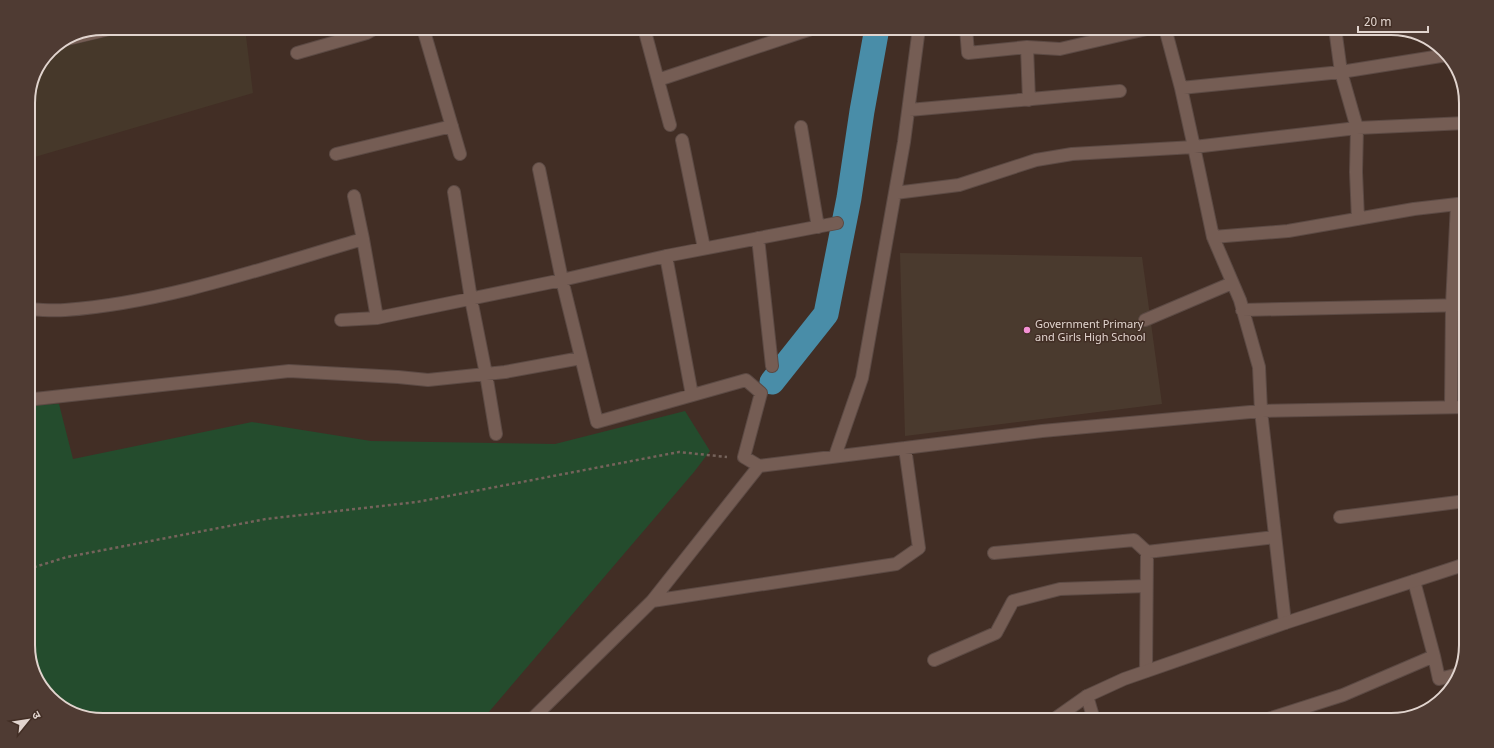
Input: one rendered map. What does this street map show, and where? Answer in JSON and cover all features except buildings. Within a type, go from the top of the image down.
[{"type":"street","points":[[297,53],[360,35]]},
{"type":"street","points":[[425,35],[460,154]]},
{"type":"street","points":[[646,35],[670,125]]},
{"type":"street","points":[[658,80],[793,35]]},
{"type":"street","points":[[835,456],[862,378],[909,110],[919,35]]},
{"type":"street","points":[[967,35],[968,53],[1027,47],[1060,48],[1119,35]]},
{"type":"street","points":[[1167,35],[1181,88],[1213,237],[1242,310],[1259,367],[1261,411],[1285,623]]},
{"type":"street","points":[[1337,35],[1341,72],[1358,128],[1356,172],[1358,219]]},
{"type":"street","points":[[1027,47],[1029,100]]},
{"type":"street","points":[[1181,88],[1341,72],[1441,57]]},
{"type":"street","points":[[909,110],[1120,91]]},
{"type":"street","points":[[895,193],[959,185],[1036,160],[1072,154],[1194,147],[1358,128],[1459,123]]},
{"type":"street","points":[[336,154],[452,126]]},
{"type":"street","points":[[801,127],[818,227]]},
{"type":"street","points":[[682,140],[704,248]]},
{"type":"street","points":[[539,169],[562,280],[597,422],[746,380],[761,393],[744,457],[760,466],[1042,431],[1261,411],[1459,407]]},
{"type":"street","points":[[454,192],[471,299],[496,434]]},
{"type":"street","points":[[354,196],[377,318]]},
{"type":"street","points":[[1213,237],[1288,231],[1414,209],[1459,203]]},
{"type":"street","points":[[341,320],[377,318],[562,280],[704,248],[837,223]]},
{"type":"street","points":[[1451,407],[1452,305],[1459,226]]},
{"type":"street","points":[[758,238],[772,366]]},
{"type":"street","points":[[35,310],[64,310],[112,304],[175,292],[265,268],[363,239]]},
{"type":"street","points":[[666,256],[692,395]]},
{"type":"street","points":[[1145,320],[1232,283]]},
{"type":"street","points":[[1242,310],[1459,305]]},
{"type":"street","points":[[35,399],[289,371],[428,380],[505,372],[581,358]]},
{"type":"street","points":[[652,601],[896,564],[918,548],[905,448]]},
{"type":"street","points":[[538,713],[652,601],[760,466]]},
{"type":"street","points":[[1340,517],[1459,502]]},
{"type":"street","points":[[1147,552],[1275,537]]},
{"type":"street","points":[[994,553],[1134,540],[1147,552],[1146,671]]},
{"type":"street","points":[[1063,713],[1087,696],[1124,679],[1285,623],[1459,566]]},
{"type":"street","points":[[1414,581],[1439,679],[1452,676]]},
{"type":"street","points":[[934,660],[996,633],[1012,601],[1060,589],[1146,586]]},
{"type":"street","points":[[1287,713],[1343,695],[1434,656]]},
{"type":"street","points":[[1087,696],[1092,713]]},
{"type":"path","points":[[35,567],[67,557],[266,519],[417,502],[679,452],[725,457],[744,457]]},
{"type":"shaded area","points":[[246,35],[253,93],[35,157],[35,98],[37,85],[42,73],[49,62],[65,46],[90,36]]},
{"type":"shaded area","name":"Government Primary and Girls High School","points":[[900,253],[1142,257],[1162,404],[905,436]]},
{"type":"green space","points":[[59,404],[73,459],[252,422],[371,441],[555,444],[685,411],[710,451],[694,472],[488,713],[103,713],[90,712],[65,702],[46,683],[36,658],[35,405]]},
{"type":"waterway","points":[[772,382],[826,314],[849,198],[862,111],[876,35]]},
{"type":"place","name":"Government Primary and Girls High School","points":[[1027,330]]}]
